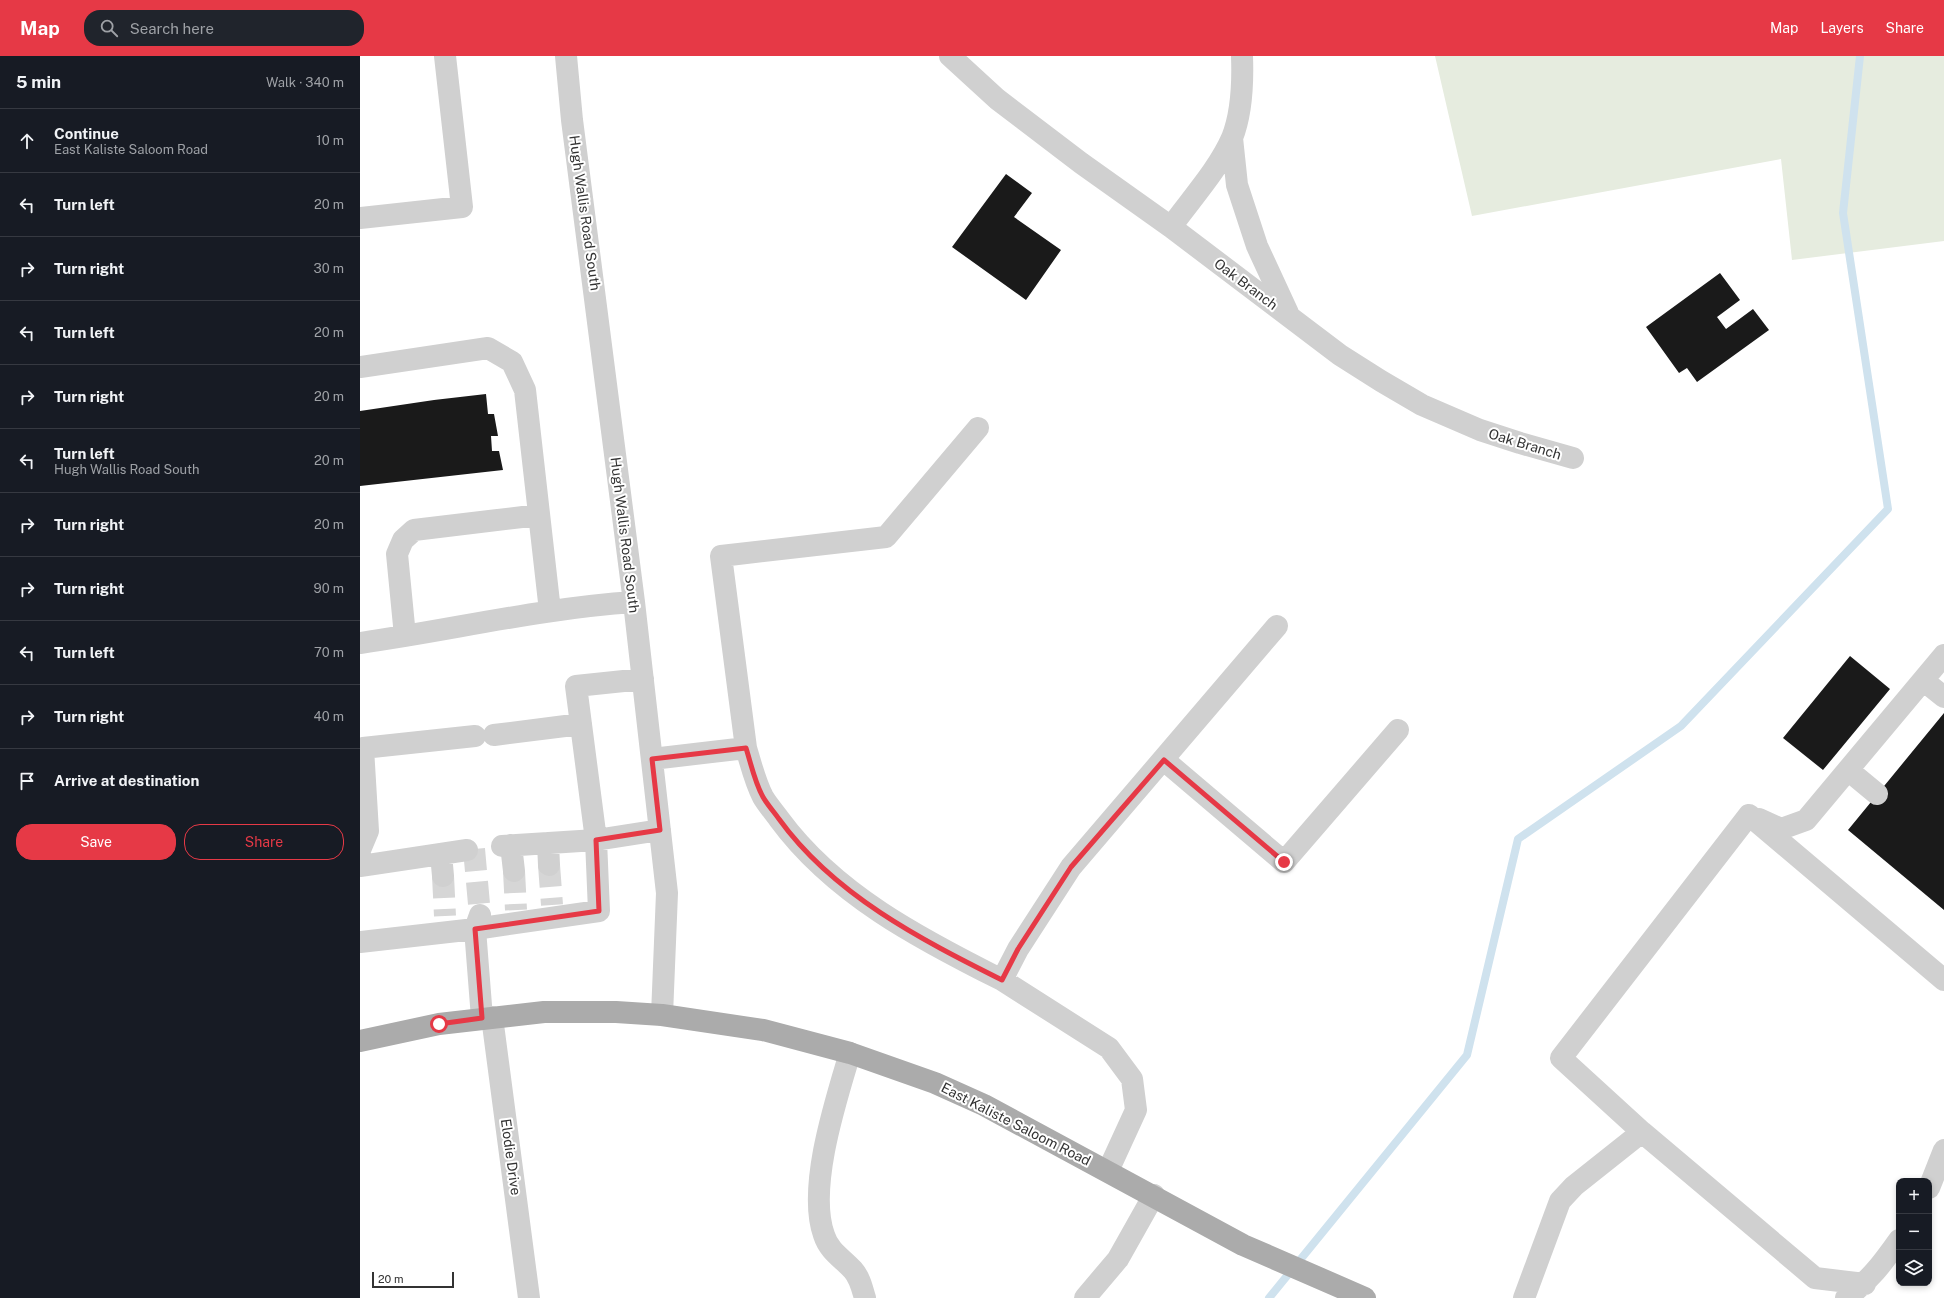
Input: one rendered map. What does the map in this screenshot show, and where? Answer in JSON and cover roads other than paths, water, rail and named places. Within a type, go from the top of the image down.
[{"type":"main road","name":"East Kaliste Saloom Road","points":[[360,1041],[399,1031],[487,1017],[544,1012],[616,1012],[662,1015],[763,1030],[850,1053],[935,1083],[984,1105],[1108,1170],[1243,1244],[1362,1297]]},
{"type":"street","points":[[360,218],[462,206],[445,56]]},
{"type":"street","name":"Hugh Wallis Road South","points":[[566,56],[572,120],[634,602],[667,892],[662,1015]]},
{"type":"street","name":"Oak Branch","points":[[950,56],[997,99],[1075,159],[1171,227],[1340,355],[1422,405],[1480,430],[1520,444],[1573,458]]},
{"type":"street","points":[[1171,227],[1217,164],[1232,138],[1240,106],[1243,74],[1242,56]]},
{"type":"street","points":[[1232,138],[1237,186],[1256,246],[1290,316]]},
{"type":"street","points":[[360,368],[488,348],[512,362],[525,390],[550,610]]},
{"type":"street","points":[[978,428],[886,537],[721,556],[746,748],[762,796],[795,841],[832,876],[883,915],[935,946],[1002,980],[1109,1048],[1132,1079],[1136,1110],[1108,1170]]},
{"type":"street","points":[[405,636],[396,554],[403,540],[414,530],[539,515]]},
{"type":"street","points":[[360,642],[405,636],[550,610],[634,602]]},
{"type":"street","points":[[1002,980],[1018,949],[1071,867],[1277,626]]},
{"type":"street","points":[[1749,815],[1781,829],[1806,820],[1924,681],[1944,655]]},
{"type":"street","points":[[360,942],[447,924],[478,922],[553,912],[599,911],[596,840],[576,686],[643,680]]},
{"type":"street","points":[[1924,681],[1944,697]]},
{"type":"street","points":[[360,850],[368,831],[363,748],[484,736],[581,724]]},
{"type":"street","points":[[1164,760],[1284,862],[1398,730]]},
{"type":"street","points":[[652,759],[746,748]]},
{"type":"street","points":[[1848,770],[1877,794]]},
{"type":"street","points":[[1749,815],[1944,980]]},
{"type":"street","points":[[1749,815],[1561,1058],[1642,1132],[1815,1278],[1865,1284]]},
{"type":"street","points":[[514,871],[506,845],[596,840],[660,830]]},
{"type":"street","points":[[548,843],[549,866]]},
{"type":"street","points":[[360,866],[467,850]]},
{"type":"street","points":[[441,854],[443,876]]},
{"type":"street","name":"Elodie Drive","points":[[478,922],[487,1017],[529,1298]]},
{"type":"street","points":[[850,1053],[831,1114],[819,1183],[819,1208],[824,1235],[832,1251],[853,1271],[860,1282],[865,1298]]},
{"type":"street","points":[[1524,1298],[1560,1201],[1574,1186],[1642,1132]]},
{"type":"street","points":[[1932,1180],[1944,1150]]},
{"type":"street","points":[[1085,1298],[1118,1259],[1154,1195]]},
{"type":"street","points":[[1846,1298],[1865,1284],[1896,1244]]},
{"type":"waterway","points":[[1269,1298],[1467,1055],[1518,839],[1681,726],[1888,509],[1843,213],[1860,56]]},
{"type":"tunnel","points":[[474,849],[480,915]]},
{"type":"tunnel","points":[[549,865],[552,905]]},
{"type":"tunnel","points":[[514,871],[516,910]]},
{"type":"tunnel","points":[[443,876],[445,916]]}]
